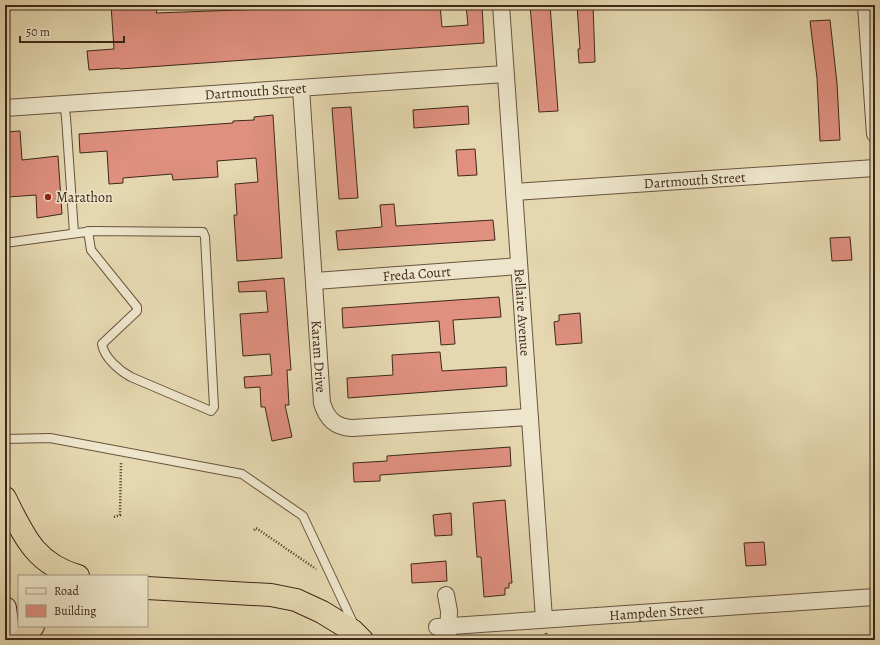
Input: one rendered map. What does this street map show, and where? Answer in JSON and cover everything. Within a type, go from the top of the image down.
[{"type":"highway","points":[[5,498],[30,546],[56,568],[75,575]]},
{"type":"highway","points":[[148,588],[271,595],[296,600],[322,612],[353,632],[361,639]]},
{"type":"highway","points":[[22,640],[32,627]]},
{"type":"main road","points":[[5,608],[9,640]]},
{"type":"street","name":"Bellaire Avenue","points":[[501,5],[545,626]]},
{"type":"street","points":[[866,5],[875,134]]},
{"type":"street","name":"Dartmouth Street","points":[[5,108],[506,74]]},
{"type":"street","name":"Karam Drive","points":[[301,88],[322,403],[325,413],[331,421],[337,425],[352,428],[530,417]]},
{"type":"street","name":"Dartmouth Street","points":[[514,192],[875,168]]},
{"type":"street","name":"Freda Court","points":[[314,281],[519,266]]},
{"type":"street","points":[[444,631],[448,611],[446,595]]},
{"type":"street","name":"Hampden Street","points":[[444,631],[545,626],[875,597]]},
{"type":"lane","points":[[64,104],[74,233]]},
{"type":"lane","points":[[5,243],[88,231],[203,232],[205,237],[214,407],[211,411],[131,377],[122,371],[105,352],[102,344],[137,311],[137,307],[91,250],[88,231]]},
{"type":"lane","points":[[5,440],[50,438],[242,474],[303,516],[361,639]]},
{"type":"path","points":[[114,517],[120,515],[121,452]]},
{"type":"path","points":[[254,530],[256,528],[333,580]]},
{"type":"path","points":[[545,626],[546,640]]},
{"type":"building","points":[[111,5],[158,5],[156,13],[267,9],[267,6],[281,5],[343,5],[343,8],[379,5],[440,5],[442,27],[468,25],[466,5],[482,5],[484,43],[89,70],[87,51],[114,49]]},
{"type":"building","points":[[530,5],[550,5],[558,111],[539,112]]},
{"type":"building","points":[[577,5],[593,5],[595,62],[579,63],[578,49],[580,49]]},
{"type":"building","points":[[830,20],[837,83],[840,140],[820,141],[817,78],[810,21]]},
{"type":"building","points":[[468,106],[469,124],[414,128],[413,110]]},
{"type":"building","points":[[351,107],[358,198],[339,199],[332,108]]},
{"type":"building","points":[[273,115],[282,258],[237,261],[234,215],[237,215],[235,184],[258,182],[256,158],[217,161],[218,177],[173,180],[172,174],[123,178],[123,183],[109,184],[107,151],[80,153],[79,134],[233,123],[233,121],[254,120],[254,117]]},
{"type":"building","points":[[20,131],[22,160],[58,156],[62,214],[37,218],[36,195],[8,197],[5,132]]},
{"type":"building","points":[[475,149],[477,175],[458,176],[456,150]]},
{"type":"building","points":[[394,204],[396,226],[493,220],[495,240],[338,250],[336,231],[382,227],[380,205]]},
{"type":"building","points":[[850,237],[852,260],[832,261],[830,238]]},
{"type":"building","points":[[284,278],[291,370],[287,370],[289,405],[285,405],[292,437],[272,441],[265,407],[261,407],[260,387],[245,388],[244,377],[272,375],[270,354],[243,356],[240,314],[268,312],[266,291],[239,292],[238,282]]},
{"type":"building","points":[[499,297],[501,317],[453,320],[455,344],[441,345],[439,321],[343,328],[342,308]]},
{"type":"building","points":[[580,313],[582,343],[556,345],[554,322],[559,321],[559,315]]},
{"type":"building","points":[[440,352],[442,371],[506,367],[507,386],[348,398],[347,378],[393,375],[392,355]]},
{"type":"building","points":[[510,447],[511,466],[380,475],[380,481],[354,482],[353,463],[387,461],[387,456]]},
{"type":"building","points":[[505,500],[512,583],[509,583],[509,588],[505,588],[505,595],[484,597],[481,557],[477,557],[473,503]]},
{"type":"building","points":[[451,513],[452,535],[435,536],[433,515]]},
{"type":"building","points":[[764,542],[766,565],[746,566],[744,543]]},
{"type":"building","points":[[446,561],[447,581],[412,583],[411,564]]},
{"type":"place","name":"Marathon","points":[[48,197]]}]
